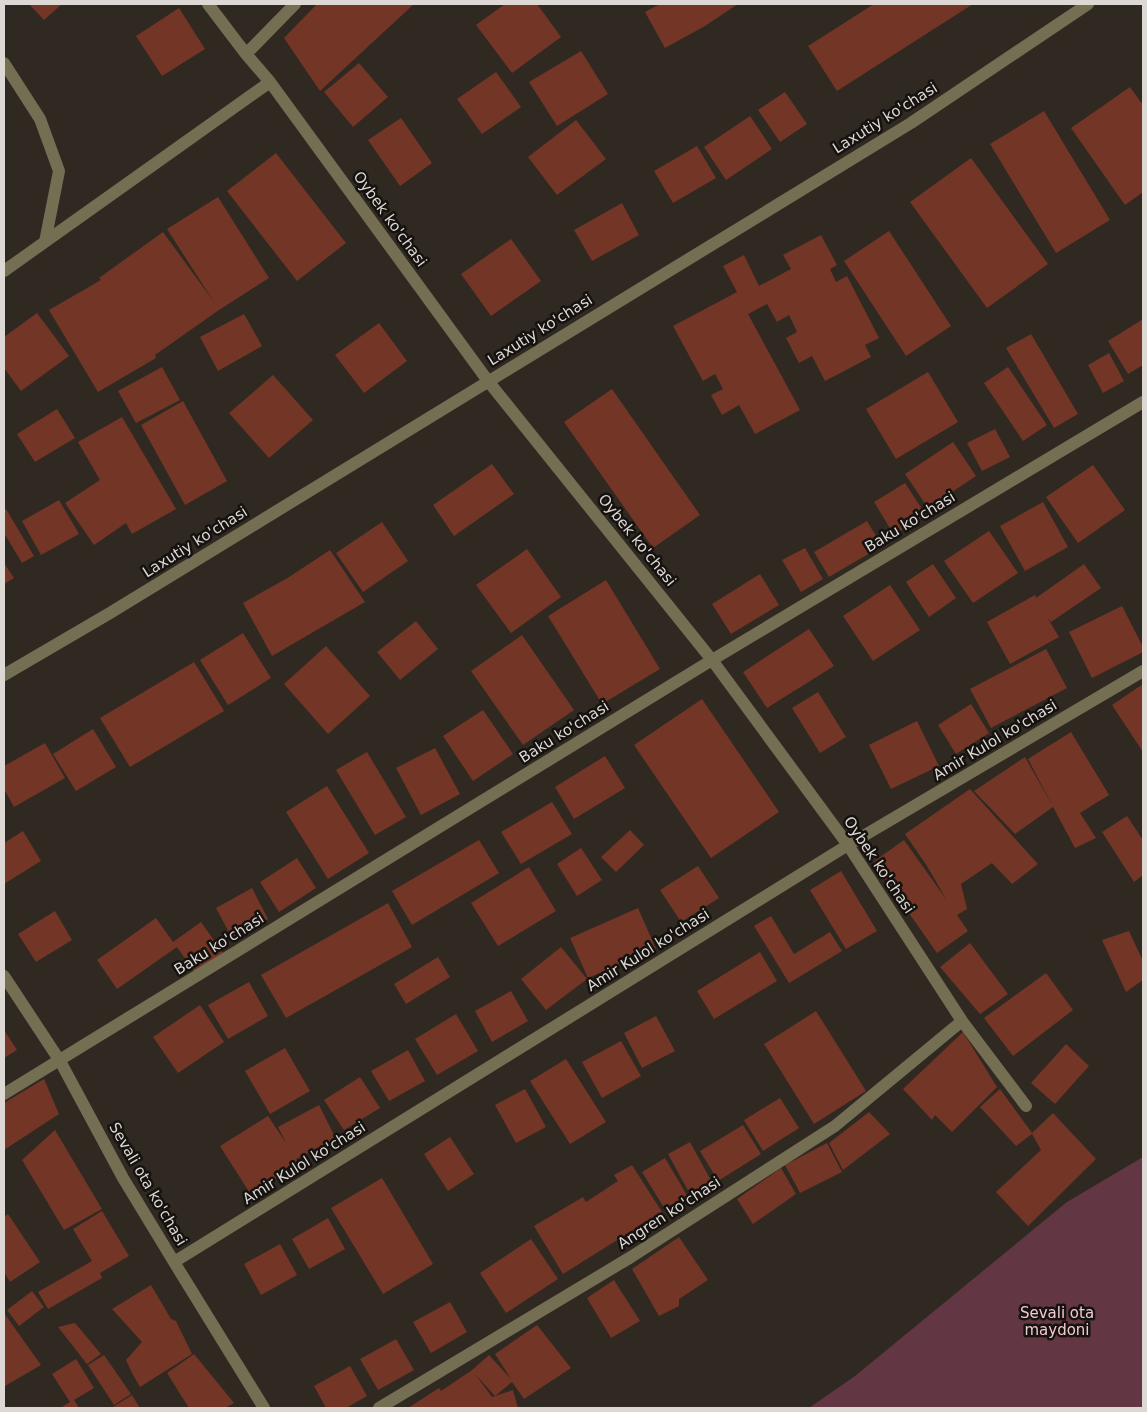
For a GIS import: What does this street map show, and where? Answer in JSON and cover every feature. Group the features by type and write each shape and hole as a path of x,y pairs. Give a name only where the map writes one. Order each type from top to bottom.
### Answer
{"street":[{"name":"Oybek ko'chasi","path":"208,4 270,82 488,381 712,660 848,845 962,1021 1026,1106"},
{"path":"246,54 295,4"},
{"name":"Laxutiy ko'chasi","path":"4,675 110,613 911,123 1088,4"},
{"path":"4,62 40,119 59,171 45,242"},
{"path":"4,271 270,82"},
{"name":"Baku ko'chasi","path":"4,1094 712,660 1143,402"},
{"name":"Amir Kulol ko'chasi","path":"174,1262 848,845 1143,671"},
{"name":"Sevali ota ko'chasi","path":"4,976 60,1061 123,1178 264,1408"},
{"name":"Angren ko'chasi","path":"379,1408 631,1257 835,1126 962,1021"}],"green space":[{"name":"Sevali ota maydoni","path":"1143,1157 1143,1408 809,1408 855,1376 1067,1202"}],"building":[{"path":"29,4 62,4 44,20"},
{"path":"317,4 414,4 320,91 284,38"},
{"path":"505,4 537,4 561,37 512,73 476,25"},
{"path":"660,4 738,4 705,26 665,48 645,12"},
{"path":"874,4 973,4 837,91 808,46"},
{"path":"179,8 205,49 162,76 136,36"},
{"path":"581,51 608,94 557,126 529,82"},
{"path":"359,63 388,97 353,127 324,92"},
{"path":"496,72 521,107 482,134 457,99"},
{"path":"1130,87 1143,105 1143,192 1125,205 1071,128"},
{"path":"785,92 807,124 780,142 758,110"},
{"path":"1044,111 1110,220 1056,253 990,144"},
{"path":"750,116 772,149 726,180 704,147"},
{"path":"401,118 432,163 400,186 368,140"},
{"path":"576,120 606,159 557,195 528,157"},
{"path":"697,146 716,178 673,203 654,171"},
{"path":"276,153 346,243 297,281 227,191"},
{"path":"971,158 1048,264 987,308 910,202"},
{"path":"218,197 269,278 155,355 156,358 98,392 49,310 101,280 99,278 163,232 214,302 167,229"},
{"path":"622,203 639,235 592,261 574,230"},
{"path":"889,231 951,326 906,356 844,261"},
{"path":"821,235 837,265 830,269 836,282 847,276 879,338 865,345 871,357 825,381 812,356 799,363 786,338 797,332 789,315 777,322 767,304 748,314 800,410 755,434 739,405 722,415 711,395 723,389 715,374 703,381 673,326 737,292 723,266 744,255 759,286 791,269 783,255"},
{"path":"511,239 541,281 491,316 461,274"},
{"path":"37,313 69,356 21,391 4,368 4,337"},
{"path":"244,314 262,346 218,371 200,337"},
{"path":"1143,319 1143,365 1128,374 1108,341"},
{"path":"379,323 407,361 364,393 335,355"},
{"path":"1031,334 1078,414 1054,428 1006,348"},
{"path":"1109,353 1124,381 1103,393 1088,365"},
{"path":"162,367 180,400 136,423 118,391"},
{"path":"1008,367 1047,425 1023,441 984,383"},
{"path":"928,372 958,422 896,459 866,409"},
{"path":"273,375 313,420 269,458 229,413"},
{"path":"612,389 700,515 653,548 564,422"},
{"path":"183,401 227,481 185,505 141,425"},
{"path":"57,409 75,438 35,462 17,434"},
{"path":"122,417 176,509 132,534 126,523 94,545 65,503 100,480 78,442"},
{"path":"995,429 1010,457 982,471 967,443"},
{"path":"953,442 976,476 928,508 905,474"},
{"path":"492,464 514,494 454,536 433,505"},
{"path":"1093,465 1125,510 1078,543 1046,497"},
{"path":"905,483 926,515 894,535 874,502"},
{"path":"59,500 79,534 41,555 22,521"},
{"path":"1043,502 1068,547 1025,571 1000,526"},
{"path":"6,509 34,556 22,563 4,533 4,510"},
{"path":"867,521 882,546 829,577 814,552"},
{"path":"382,522 408,561 363,592 336,553"},
{"path":"989,531 1018,573 973,603 944,561"},
{"path":"805,548 823,579 801,592 782,560"},
{"path":"527,549 561,597 511,633 476,585"},
{"path":"330,550 365,602 272,656 243,603 289,577"},
{"path":"4,563 14,578 4,584"},
{"path":"933,564 956,598 929,617 906,582"},
{"path":"1084,564 1101,588 1051,622 1047,617 1059,637 1010,664 987,622 1035,595 1036,598"},
{"path":"760,574 779,605 731,634 712,604"},
{"path":"606,580 660,669 602,704 548,616"},
{"path":"890,585 920,630 873,661 843,616"},
{"path":"1122,606 1143,647 1143,652 1092,678 1069,632"},
{"path":"416,621 438,649 400,680 377,652"},
{"path":"809,629 834,666 767,708 743,672"},
{"path":"243,633 271,678 228,705 200,660"},
{"path":"522,635 574,710 523,745 471,671"},
{"path":"326,646 370,696 328,734 284,684"},
{"path":"1046,649 1067,688 991,728 970,689"},
{"path":"194,662 224,711 130,767 100,718"},
{"path":"1143,684 1143,752 1112,705"},
{"path":"818,692 846,737 820,753 792,708"},
{"path":"702,699 779,812 711,858 634,745"},
{"path":"971,704 989,733 956,754 938,725"},
{"path":"483,710 513,754 473,781 443,736"},
{"path":"917,721 939,766 891,789 869,745"},
{"path":"93,729 116,767 76,791 53,754"},
{"path":"1071,732 1109,795 1080,813 1096,838 1075,848 1053,807 1015,834 974,791 1025,757 1052,805 1028,759"},
{"path":"45,743 65,778 14,807 4,789 4,766"},
{"path":"435,748 460,794 421,815 396,768"},
{"path":"367,752 406,817 375,835 336,770"},
{"path":"605,756 625,788 574,819 555,787"},
{"path":"327,786 369,853 328,879 286,812"},
{"path":"970,789 1038,864 1012,884 992,863 961,884 967,909 957,915 968,931 937,953 873,862 904,840 946,899 927,866 905,834"},
{"path":"552,802 572,834 521,864 501,832"},
{"path":"1127,816 1143,840 1143,875 1134,882 1102,832"},
{"path":"630,830 644,845 616,872 601,857"},
{"path":"23,831 41,861 4,884 4,843"},
{"path":"479,840 499,873 412,925 392,891"},
{"path":"581,848 602,880 577,896 557,864"},
{"path":"297,858 316,888 279,912 260,882"},
{"path":"698,866 719,898 681,922 660,890"},
{"path":"529,867 556,911 498,946 471,903"},
{"path":"841,871 877,931 846,949 810,890"},
{"path":"252,888 268,919 232,938 216,908"},
{"path":"388,903 412,947 286,1018 261,975"},
{"path":"638,908 656,949 588,978 570,938"},
{"path":"55,911 72,940 36,962 18,934"},
{"path":"771,916 794,954 830,932 842,951 789,983 754,926"},
{"path":"156,918 173,942 201,922 223,953 195,973 177,947 117,989 97,960"},
{"path":"1129,931 1143,961 1143,980 1126,992 1102,940"},
{"path":"970,943 1008,994 980,1014 940,967"},
{"path":"561,947 587,979 546,1010 521,979"},
{"path":"760,952 777,981 714,1019 697,991"},
{"path":"438,957 450,977 406,1004 394,984"},
{"path":"1046,973 1073,1010 1013,1056 984,1018"},
{"path":"249,982 268,1016 228,1039 208,1005"},
{"path":"511,991 528,1021 492,1042 475,1011"},
{"path":"200,1005 224,1042 178,1073 153,1037"},
{"path":"816,1011 866,1091 814,1124 764,1044"},
{"path":"456,1014 478,1051 437,1075 415,1039"},
{"path":"656,1016 675,1051 642,1068 624,1033"},
{"path":"4,1030 17,1050 4,1058"},
{"path":"963,1032 997,1087 952,1132 935,1115 932,1120 903,1089"},
{"path":"621,1041 641,1076 602,1098 582,1062"},
{"path":"1066,1044 1089,1066 1055,1104 1031,1083"},
{"path":"285,1048 310,1091 270,1114 245,1071"},
{"path":"408,1050 425,1081 389,1101 371,1071"},
{"path":"566,1059 606,1122 570,1144 530,1081"},
{"path":"360,1077 380,1108 344,1130 324,1100"},
{"path":"44,1079 59,1114 4,1150 4,1103"},
{"path":"525,1089 546,1127 516,1143 495,1105"},
{"path":"1000,1089 1032,1133 1053,1113 1096,1159 1028,1226 996,1192 1041,1150 1032,1134 1016,1146 980,1107"},
{"path":"780,1098 799,1128 763,1151 744,1120"},
{"path":"319,1105 336,1139 296,1159 299,1164 251,1195 220,1146 268,1116 286,1143 278,1127"},
{"path":"869,1112 890,1134 843,1170 829,1143"},
{"path":"743,1125 761,1154 718,1181 700,1151"},
{"path":"55,1130 102,1209 64,1230 22,1160"},
{"path":"450,1137 474,1174 448,1191 424,1154"},
{"path":"690,1142 713,1184 691,1196 668,1154"},
{"path":"827,1143 842,1172 800,1193 785,1165"},
{"path":"665,1158 688,1197 666,1211 642,1172"},
{"path":"632,1165 662,1212 563,1274 534,1226 583,1197 586,1202 618,1181 614,1175"},
{"path":"781,1168 796,1194 753,1224 737,1199"},
{"path":"382,1178 433,1264 383,1294 331,1208"},
{"path":"102,1211 129,1256 100,1273 102,1278 48,1309 38,1292 92,1261 73,1229"},
{"path":"8,1214 40,1262 10,1282 4,1272 4,1217"},
{"path":"328,1218 345,1249 309,1269 292,1239"},
{"path":"679,1237 708,1280 679,1299 679,1306 659,1316 632,1269"},
{"path":"531,1239 558,1279 506,1313 480,1273"},
{"path":"280,1244 297,1275 261,1295 244,1264"},
{"path":"614,1280 640,1321 611,1338 587,1298"},
{"path":"151,1285 171,1319 176,1321 192,1354 140,1387 126,1360 142,1342 112,1309"},
{"path":"32,1291 44,1307 19,1326 7,1310"},
{"path":"450,1302 467,1332 431,1353 413,1322"},
{"path":"4,1313 41,1365 5,1386 4,1384"},
{"path":"75,1323 101,1354 87,1364 58,1327"},
{"path":"537,1325 571,1368 524,1399 512,1382 495,1396 513,1390 518,1408 408,1408 439,1388 441,1391 472,1370 489,1355 511,1379 495,1354","holes":["475,1374 495,1396 492,1397"]},
{"path":"396,1339 414,1370 378,1390 360,1359"},
{"path":"194,1354 234,1403 225,1408 189,1408 167,1373"},
{"path":"104,1355 131,1394 114,1405 88,1365"},
{"path":"76,1359 94,1388 74,1400 79,1408 60,1408 70,1402 52,1374"},
{"path":"350,1366 367,1396 346,1408 326,1408 314,1386"},
{"path":"132,1395 140,1408 113,1408 113,1407"}]}
